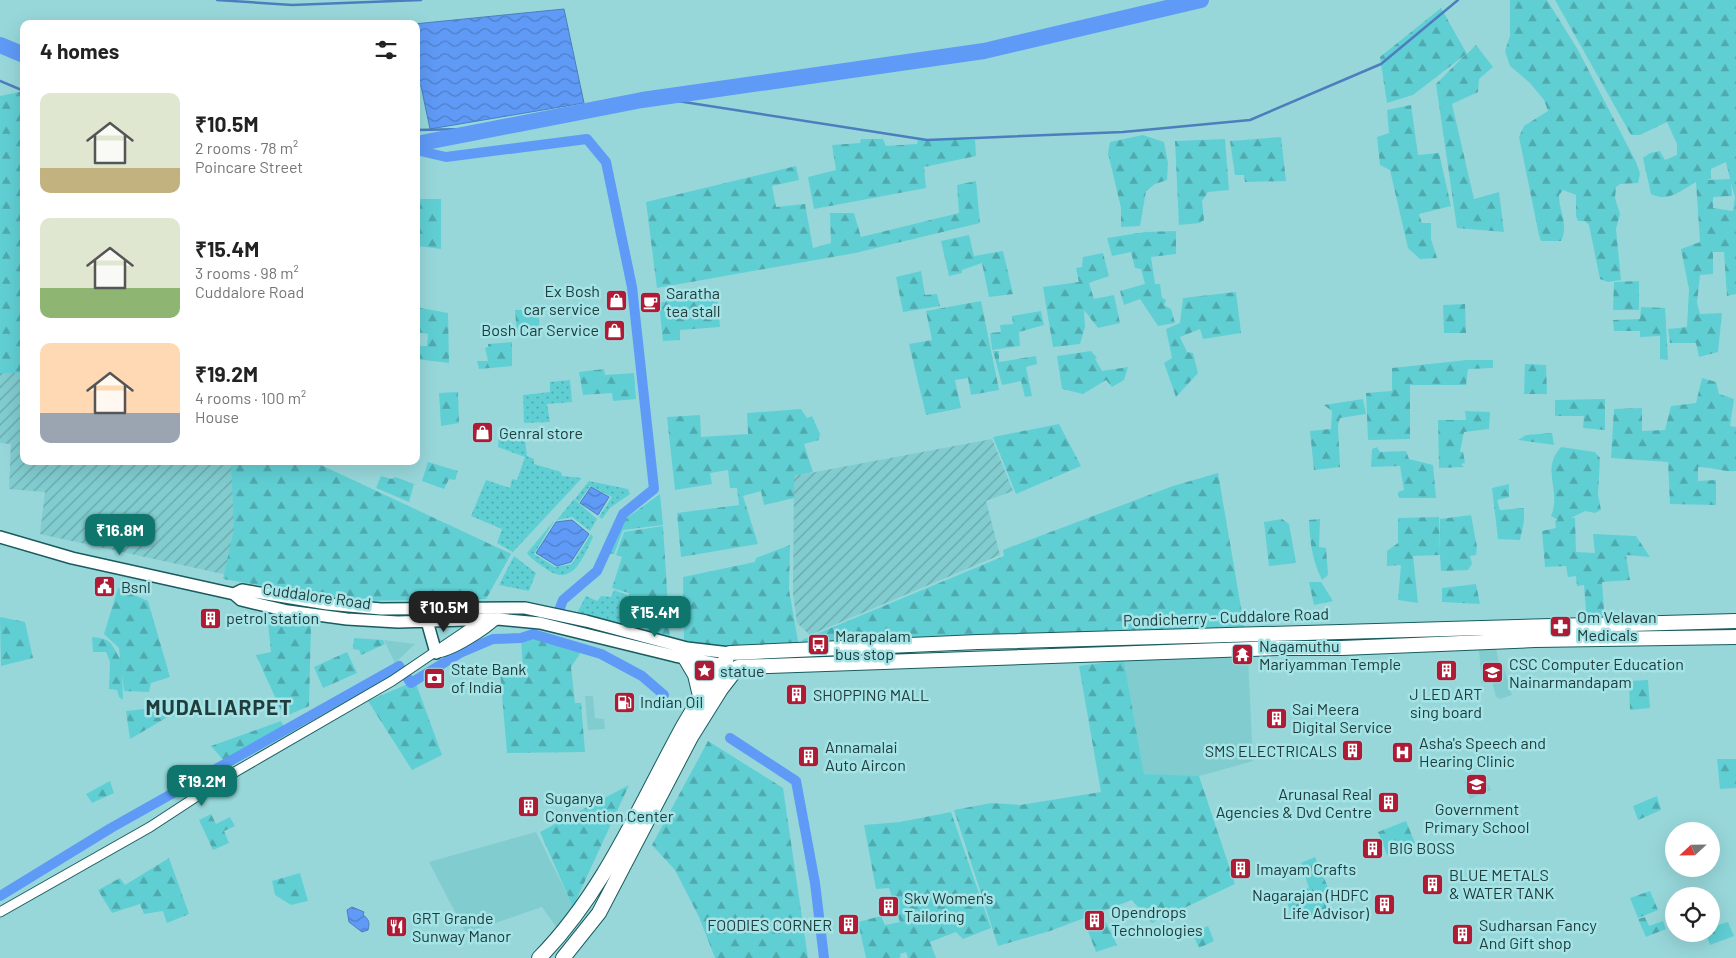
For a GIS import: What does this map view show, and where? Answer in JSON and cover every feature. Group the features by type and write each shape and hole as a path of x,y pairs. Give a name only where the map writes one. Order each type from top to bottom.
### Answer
{"highway":[{"name":"Pondicherry - Cuddalore Road","path":"732,659 1115,638 1736,621"},
{"path":"1719,622 1720,637"},
{"name":"Pondicherry - Cuddalore Road","path":"732,659 1117,654 1342,648 1455,642 1736,637"},
{"path":"1115,638 1117,654"},
{"path":"684,658 695,675 700,696"},
{"path":"563,958 599,913 612,892 700,696 732,659"},
{"path":"539,958 564,932 599,885 676,752 721,689 732,659"}],"main road":[{"name":"Cuddalore Road","path":"0,537 72,558 234,594 242,600 288,611 347,619 398,622 484,619 523,621 583,633 684,658 732,659"},
{"name":"Cuddalore Road","path":"234,594 242,590 327,604 397,610 524,608 586,621 732,659"},
{"path":"427,621 436,653"}],"street":[{"path":"0,912 150,827 228,776 392,682 498,608"},
{"path":"436,653 443,652 472,637 498,619 498,608"}],"shaded area":[{"path":"0,110 20,114 20,465 321,465 511,554 486,599 269,584 40,534 45,492 9,489 11,444 0,443"},
{"path":"992,439 1013,491 986,501 1000,555 810,635 797,623 793,594 794,476"},
{"path":"384,640 415,644 395,663"},
{"name":"CSC Computer Education Nainarmandapam","path":"1496,647 1499,664 1503,665 1512,695 1500,699 1496,697 1492,681 1482,683 1479,650"},
{"path":"1228,653 1229,658 1248,657 1253,761 1196,777 1144,774 1124,660"},
{"path":"585,696 593,696 595,718 604,719 605,729 588,730"},
{"name":"Government Primary School","path":"1484,776 1491,790 1470,799 1464,781"},
{"path":"536,832 576,912 559,931 542,907 466,933 429,862"}],"green space":[{"path":"1510,0 1547,0 1578,50 1636,162 1640,174 1638,183 1620,184 1616,187 1615,198 1620,214 1616,229 1621,280 1608,282 1600,279 1589,225 1585,221 1578,221 1576,216 1576,195 1563,190 1559,195 1564,224 1561,241 1541,241 1519,137 1524,126 1548,111 1544,100 1530,83 1510,66 1505,51 1510,36"},
{"path":"1555,0 1736,0 1736,294 1727,296 1724,252 1713,252 1713,274 1700,275 1697,303 1700,314 1722,313 1718,352 1699,357 1696,343 1670,343 1668,329 1687,327 1689,289 1681,249 1700,242 1696,182 1680,192 1669,196 1664,197 1651,194 1643,158 1650,153 1660,151 1665,160 1677,155 1677,144 1667,122 1640,135 1631,135","holes":["1726,162 1730,179 1708,180 1711,178 1711,169","1731,183 1735,197 1733,211 1713,208 1713,197 1732,196"]},
{"path":"1441,8 1467,54 1476,45 1493,67 1479,79 1478,92 1452,104 1474,199 1499,192 1504,232 1457,228 1436,84 1466,54 1413,95 1387,103 1380,57"},
{"path":"20,92 20,373 0,373 0,96"},
{"path":"1411,105 1418,155 1439,153 1451,206 1419,214 1422,223 1431,223 1431,239 1437,258 1420,259 1408,248 1390,170 1380,165 1377,137 1389,133 1387,110"},
{"path":"1143,135 1164,142 1168,163 1167,180 1155,184 1146,191 1140,226 1121,227 1121,208 1108,153 1110,142"},
{"path":"1281,137 1286,181 1245,182 1244,175 1235,175 1230,141"},
{"path":"861,139 883,139 886,146 917,144 918,140 975,140 976,156 924,167 926,188 814,209 808,177 836,170 832,145 860,143"},
{"path":"1225,139 1229,190 1208,192 1202,201 1204,220 1200,223 1179,225 1175,141"},
{"path":"796,166 799,180 772,186 776,207 805,204 813,248 831,243 830,213 854,213 861,237 959,213 957,185 976,181 980,223 855,253 657,288 646,202"},
{"path":"420,199 441,199 441,249 420,246"},
{"path":"1176,231 1176,254 1151,257 1155,284 1160,284 1162,298 1166,300 1164,305 1171,309 1175,323 1158,326 1140,299 1124,305 1120,291 1145,284 1141,269 1135,268 1131,252 1112,256 1107,238 1145,232"},
{"path":"969,235 974,256 1003,251 1013,294 989,297 982,263 962,270 962,273 949,276 941,241"},
{"path":"1103,253 1109,276 1089,283 1094,299 1114,295 1120,323 1098,328 1084,310 1085,327 1080,344 1053,347 1043,287 1079,282 1076,268 1082,267 1083,257"},
{"path":"921,271 925,295 937,294 940,306 903,312 896,277"},
{"path":"1639,281 1639,310 1613,310 1614,282"},
{"path":"717,291 720,327 680,330 680,340 663,341 659,303"},
{"path":"1236,292 1241,333 1203,339 1200,329 1180,337 1187,352 1193,353 1198,373 1176,397 1164,363 1172,358 1166,329 1180,323 1183,298"},
{"path":"981,301 999,390 971,395 968,378 955,380 961,408 926,415 909,344 932,340 926,311"},
{"path":"1465,304 1466,333 1444,333 1443,305"},
{"path":"1641,307 1665,308 1668,360 1660,359 1660,336 1640,337 1640,331 1614,331 1613,320 1640,319"},
{"path":"420,308 448,313 449,363 420,359 420,346 427,346 428,334 420,333"},
{"path":"515,310 538,310 540,333 517,335"},
{"path":"1041,311 1044,325 1019,332 1020,346 992,350 990,333 1001,332 1000,325 1013,324 1012,316"},
{"path":"512,342 512,366 479,369 477,361 488,361 485,348 488,347 488,344"},
{"path":"993,351 999,351 999,362 1036,356 1037,364 1026,367 1032,396 1025,397 1021,381 1002,385"},
{"path":"1091,351 1097,358 1095,359 1102,371 1128,367 1124,380 1112,387 1106,380 1083,394 1062,389 1057,356"},
{"path":"1467,360 1493,360 1493,368 1468,369 1466,385 1410,385 1410,439 1368,440 1366,393 1392,391 1392,368"},
{"path":"1525,364 1546,365 1547,394 1524,394"},
{"path":"604,369 605,375 634,373 636,399 613,401 612,393 583,395 579,372"},
{"path":"1702,378 1716,382 1719,394 1734,399 1730,426 1736,427 1736,471 1698,467 1698,481 1716,480 1716,505 1670,504 1668,462 1611,458 1614,409 1642,408 1642,431 1665,430 1671,406 1696,403"},
{"path":"570,380 572,402 547,404 550,422 524,423 523,395 550,392 550,382"},
{"path":"458,392 459,423 441,426 439,393"},
{"path":"1363,399 1366,414 1340,418 1338,425 1340,467 1314,470 1310,431 1331,429 1332,411 1324,405"},
{"path":"1605,399 1605,430 1583,428 1584,416 1555,416 1555,400"},
{"path":"801,409 807,418 812,416 820,434 819,440 804,444 813,472 794,476 794,498 764,505 761,491 743,496 758,544 681,557 677,513 739,505 737,488 730,488 728,470 710,473 712,484 675,490 667,417 700,415 701,437 748,434 747,413"},
{"path":"1465,411 1490,412 1489,429 1464,432 1460,452 1463,452 1465,463 1461,464 1464,467 1439,468 1438,420 1466,420"},
{"path":"1059,424 1081,466 1016,494 993,437"},
{"path":"524,432 527,456 534,459 534,464 561,472 562,476 582,478 513,552 497,543 502,529 471,516 486,480 510,488 512,479 517,480 525,457 498,447 499,434"},
{"path":"1552,433 1554,445 1518,440 1526,435"},
{"path":"1377,447 1380,452 1406,451 1409,459 1433,465 1436,498 1399,498 1398,492 1404,490 1400,466 1371,467 1372,449"},
{"path":"1561,447 1595,452 1600,458 1598,495 1601,510 1595,513 1585,511 1571,518 1575,518 1576,552 1595,553 1593,534 1636,536 1650,557 1626,555 1630,580 1602,582 1605,623 1587,624 1584,585 1577,586 1576,576 1568,577 1566,566 1545,567 1542,531 1556,528 1555,521 1558,520 1551,516 1554,507 1552,464 1555,455"},
{"path":"428,462 458,471 455,480 449,479 444,489 422,481"},
{"path":"231,465 321,465 511,554 486,599 354,601 223,579 234,529"},
{"path":"1218,473 1245,631 1207,628 804,647 802,640 1004,556 1003,550 1173,486"},
{"path":"381,476 392,479 395,477 414,484 409,502 376,488"},
{"path":"589,481 628,489 630,494 610,508 602,519 599,517 612,497 590,486 579,502 575,499"},
{"path":"1509,484 1509,497 1497,500 1500,510 1524,508 1524,521 1520,540 1498,539 1492,488"},
{"path":"660,494 663,525 623,530 614,554 607,553 620,523"},
{"path":"574,499 597,519 590,531 572,517 557,520"},
{"path":"1471,515 1477,547 1476,555 1470,556 1472,564 1468,570 1441,571 1440,555 1413,556 1418,603 1398,600 1401,565 1387,566 1387,551 1398,543 1398,518 1439,517 1440,551 1440,519"},
{"path":"1282,519 1289,524 1296,563 1269,566 1264,522"},
{"path":"1320,519 1319,547 1326,548 1328,575 1322,580 1312,551 1309,520"},
{"path":"554,521 534,554 555,567 572,564 591,534 593,537 581,562 569,573 562,575 554,574 527,553"},
{"path":"663,526 670,639 646,632 647,597 628,599 629,593 612,588 622,557 616,555 624,532"},
{"path":"790,545 789,590 799,647 741,650 684,641 683,577 755,562 756,558"},
{"path":"514,556 536,573 529,591 499,585"},
{"path":"1309,582 1321,582 1333,601 1314,605"},
{"path":"1476,584 1480,604 1442,602 1442,588"},
{"path":"118,588 148,601 170,677 151,683 149,692 124,691 122,674 123,700 119,697 117,690 109,689 110,662 106,652 93,652 92,637 104,639 110,643 120,659 119,648 104,634"},
{"path":"614,590 627,595 621,627 576,615 586,596 597,601 601,596 611,597"},
{"path":"0,617 25,622 33,658 1,666"},
{"path":"268,622 311,623 309,706 284,717 256,655 271,652"},
{"path":"533,634 583,649 571,667 575,703 581,703 585,752 507,753 500,672 523,671 521,638"},
{"path":"354,638 383,640 385,644 361,655 359,650 353,649"},
{"path":"347,652 357,673 323,688 314,667"},
{"path":"1124,660 1144,774 1199,776 1235,884 1152,923 1132,900 1050,931 998,946 954,810 991,803 1020,805 1101,792 1079,666"},
{"path":"1648,680 1650,708 1630,710 1629,681"},
{"path":"415,681 442,755 412,770 368,701"},
{"path":"180,705 182,715 166,718 130,739 126,711"},
{"path":"281,721 285,728 225,762 211,746"},
{"path":"708,741 783,788 808,958 715,958 699,917 675,870 652,845"},
{"path":"1717,759 1736,759 1736,788 1720,789"},
{"path":"110,781 114,793 92,803 86,794"},
{"path":"629,785 573,907 540,832"},
{"path":"1657,796 1661,810 1638,820 1633,806"},
{"path":"951,812 991,928 963,939 956,932 930,942 936,958 908,958 906,952 900,954 901,957 898,958 866,958 858,922 881,916 885,925 900,922 889,888 876,889 864,825 900,822"},
{"path":"211,814 216,824 230,817 235,826 224,831 229,843 213,850 199,820"},
{"path":"1406,821 1415,843 1387,855 1378,832"},
{"path":"1315,857 1329,890 1321,893 1327,909 1295,921 1284,896 1309,888 1301,863"},
{"path":"169,858 189,914 167,923 163,911 144,914 140,904 112,913 98,890 120,878 125,885"},
{"path":"300,873 308,901 291,905 275,895 272,881"},
{"path":"1650,891 1658,910 1638,918 1630,898"},
{"path":"1645,917 1649,926 1663,921 1665,929 1646,937 1638,919"},
{"path":"1106,922 1117,945 1096,952 1088,931"},
{"path":"1728,922 1734,936 1720,941 1720,924"},
{"path":"1208,926 1214,941 1199,948 1192,932"}],"water":[{"path":"564,9 584,103 430,129 420,86 420,23"},
{"path":"591,487 609,497 598,515 580,503"},
{"path":"572,520 589,534 571,562 557,566 536,553 556,522"},
{"path":"352,907 364,912 363,915 367,918 369,925 368,930 362,932 349,922 347,910"}],"waterway":[{"path":"217,0 292,5 421,0"},
{"path":"420,143 642,100 984,51 1201,0"},
{"path":"420,130 466,129 639,95 927,140 1123,132 1250,120 1381,64 1458,0"},
{"path":"0,45 20,53"},
{"path":"0,81 20,89"},
{"path":"420,151 446,157 587,139 606,162 632,287 654,489 623,514 597,571 563,600 555,621"},
{"path":"0,896 111,828 399,666 411,683 460,653 493,639 521,638 533,634 601,654 642,676 664,695"},
{"path":"730,738 796,781 815,883 824,958"}],"place":[{"name":"Ex Bosh car service","path":"616,300"},
{"name":"Saratha tea stall","path":"650,302"},
{"name":"Bosh Car Service","path":"615,330"},
{"name":"Genral store","path":"483,433"},
{"name":"Bsnl","path":"105,587"},
{"name":"petrol station","path":"210,618"},
{"name":"Om Velavan Medicals","path":"1561,626"},
{"name":"Marapalam bus stop","path":"819,645"},
{"name":"Nagamuthu Mariyamman Temple","path":"1243,655"},
{"name":"J LED ART sing board","path":"1446,670"},
{"name":"statue","path":"704,671"},
{"name":"CSC Computer Education Nainarmandapam","path":"1493,673"},
{"name":"State Bank of India","path":"435,678"},
{"name":"SHOPPING MALL","path":"797,695"},
{"name":"Indian Oil","path":"624,702"},
{"name":"Sai Meera Digital Service","path":"1276,718"},
{"name":"SMS ELECTRICALS","path":"1353,751"},
{"name":"Asha's Speech and Hearing Clinic","path":"1403,752"},
{"name":"Annamalai Auto Aircon","path":"809,756"},
{"name":"Government Primary School","path":"1477,785"},
{"name":"Arunasal Real Agencies & Dvd Centre","path":"1388,803"},
{"name":"Suganya Convention Center","path":"529,807"},
{"name":"BIG BOSS","path":"1373,848"},
{"name":"Imayam Crafts","path":"1240,869"},
{"name":"BLUE METALS & WATER TANK","path":"1433,884"},
{"name":"Nagarajan (HDFC Life Advisor)","path":"1385,904"},
{"name":"Skv Women's Tailoring","path":"888,907"},
{"name":"Opendrops Technologies","path":"1095,921"},
{"name":"FOODIES CORNER","path":"848,925"},
{"name":"GRT Grande Sunway Manor","path":"396,927"},
{"name":"Sudharsan Fancy And Gift shop","path":"1463,934"}],"district":[{"name":"MUDALIARPET","path":"219,708"}]}
